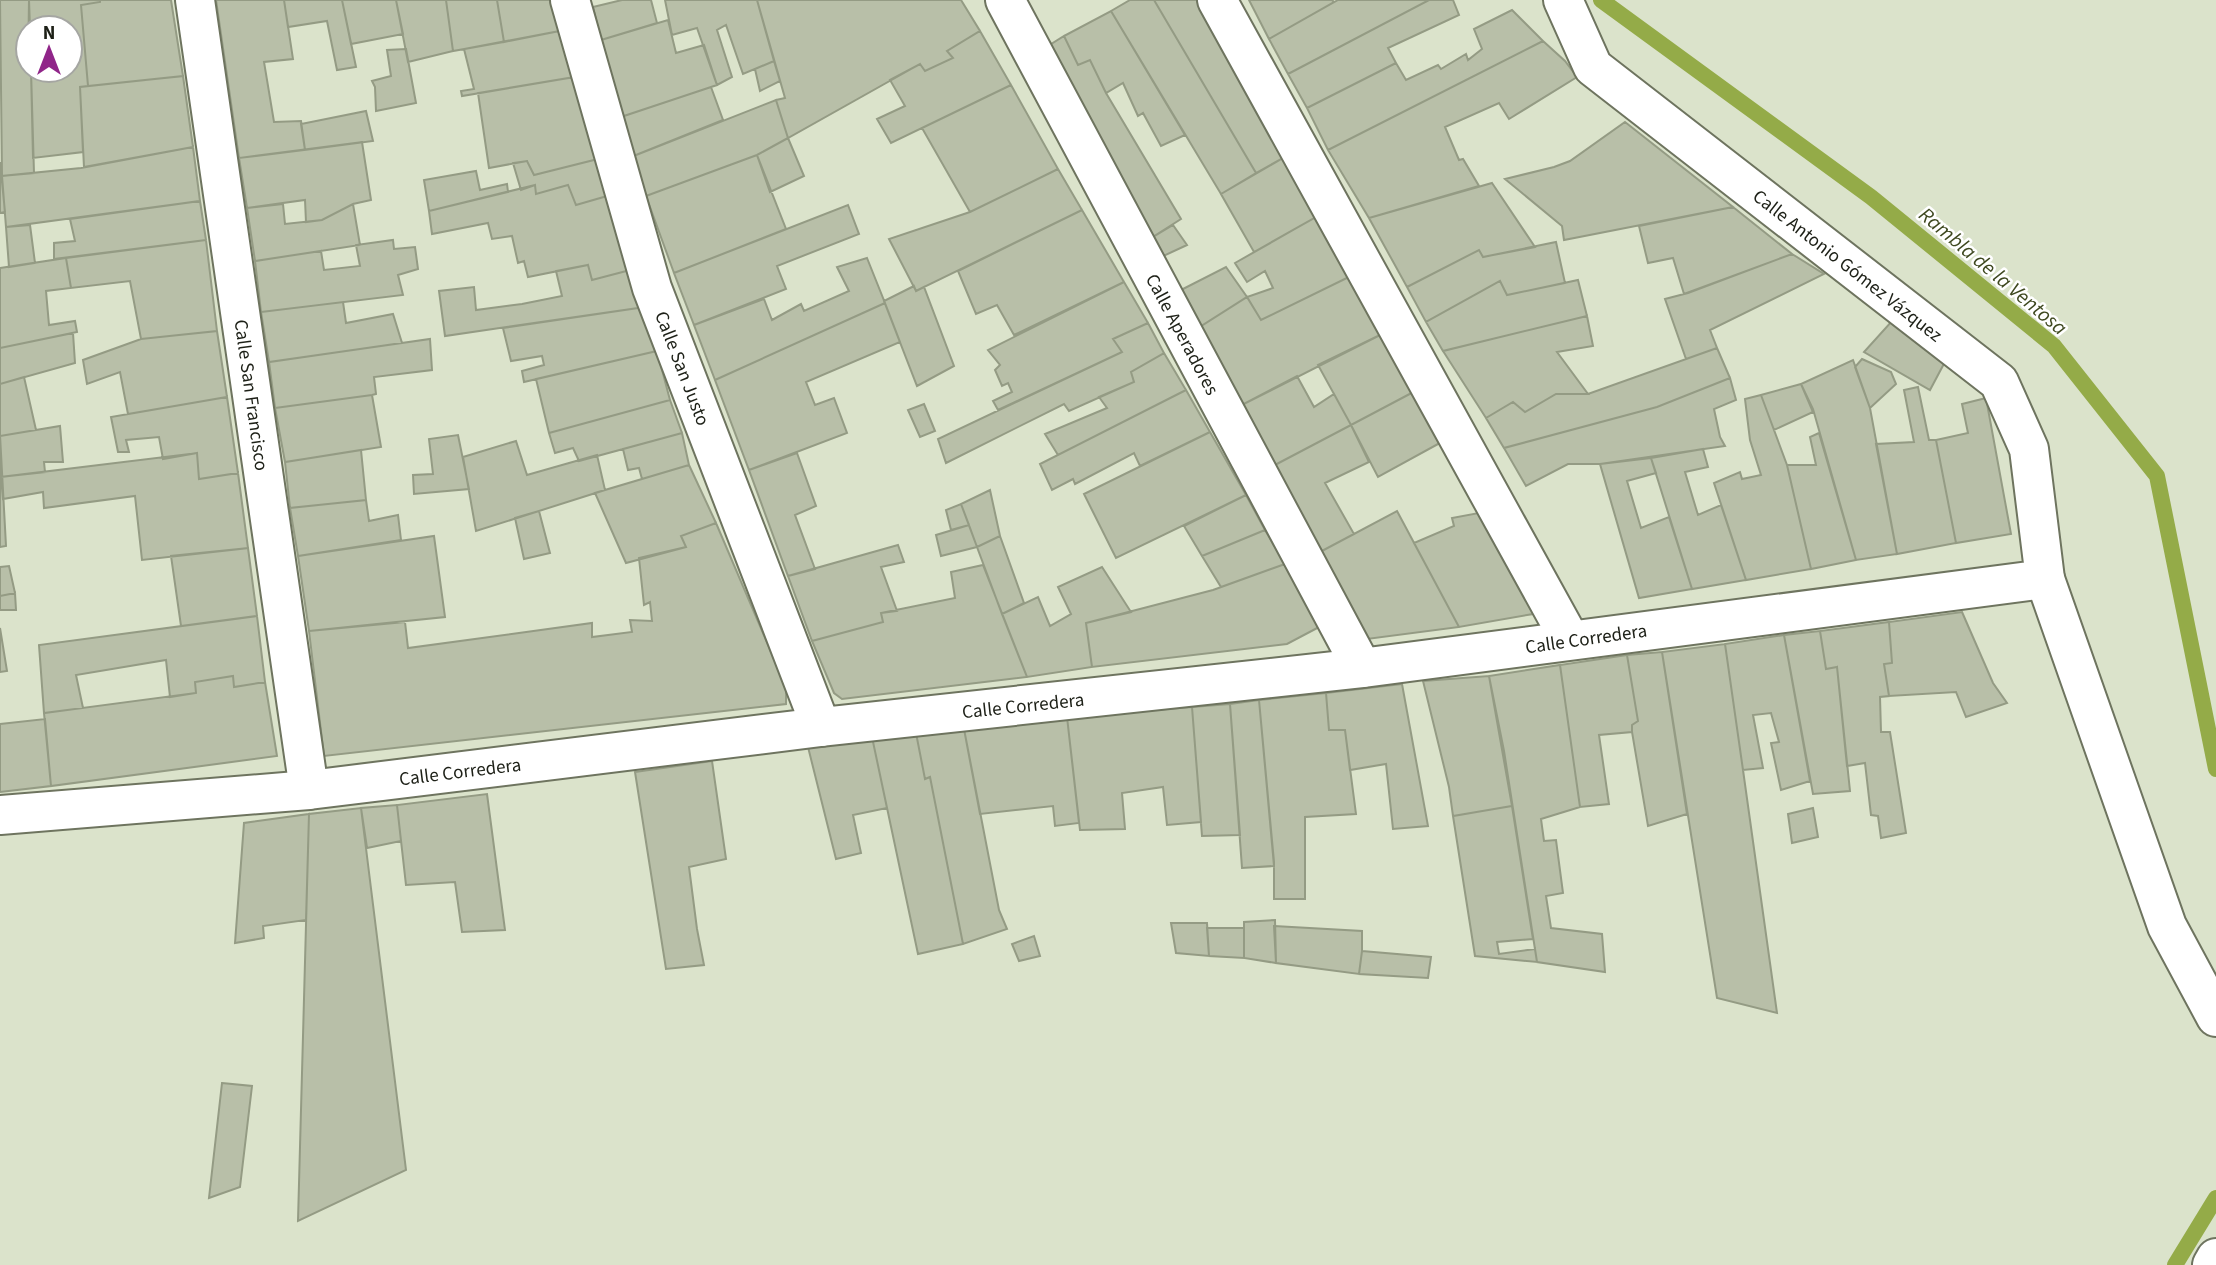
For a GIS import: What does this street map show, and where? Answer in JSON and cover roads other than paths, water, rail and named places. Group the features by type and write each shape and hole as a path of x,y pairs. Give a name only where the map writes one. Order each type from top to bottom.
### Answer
{"street":[{"name":"Calle San Francisco","path":"195,0 309,790"},
{"name":"Calle San Justo","path":"570,0 652,288 821,727"},
{"name":"Calle Aperadores","path":"1005,0 1362,668"},
{"path":"1217,0 1570,640"},
{"name":"Calle Antonio Gómez Vázquez","path":"1563,0 1593,67 1999,382 2029,449 2045,579 2167,926 2216,1017"},
{"name":"Calle Corredera","path":"0,816 309,790 821,727 1362,668 2045,579"},
{"path":"2212,1265 2216,1258"}],"waterway":[{"name":"Rambla de la Ventosa","path":"1601,0 1871,197 2054,346 2157,476 2216,769"},
{"name":"Rambla de la Ventosa","path":"2175,1265 2216,1198"}]}
